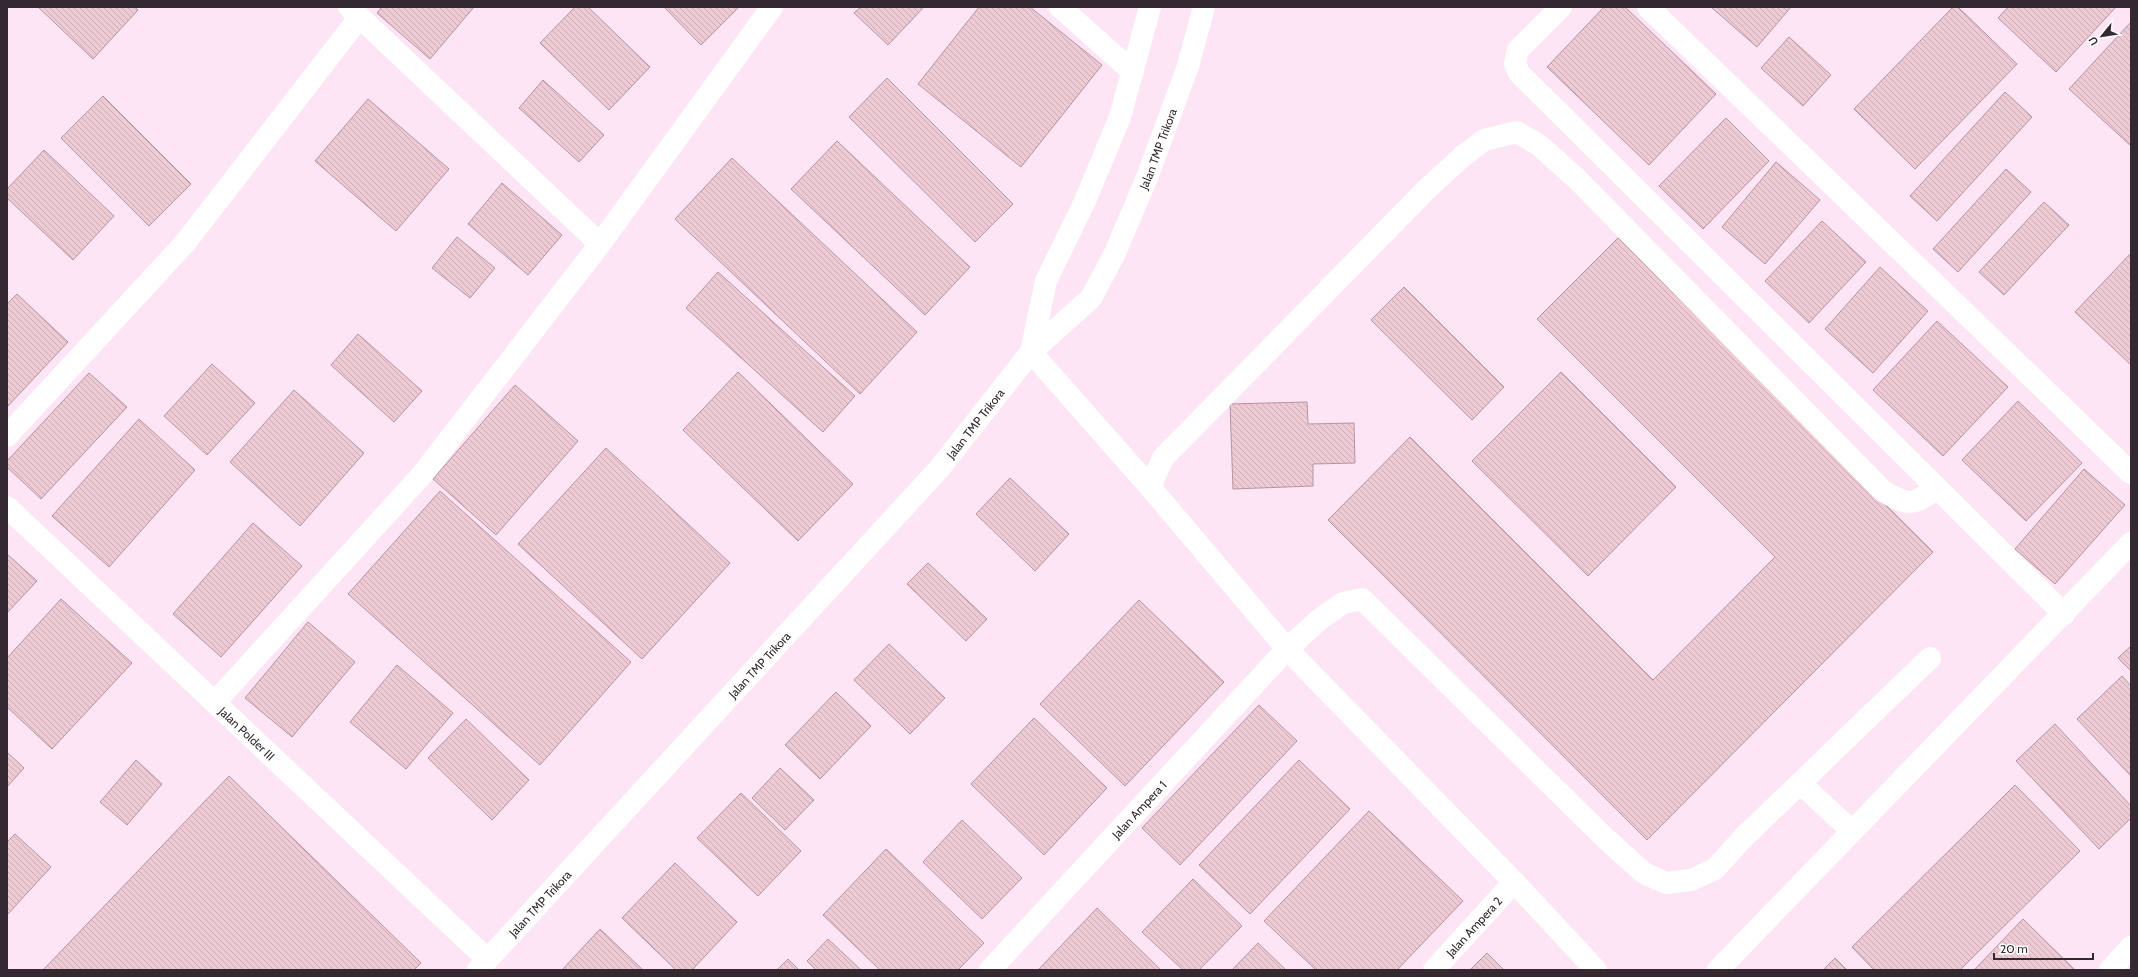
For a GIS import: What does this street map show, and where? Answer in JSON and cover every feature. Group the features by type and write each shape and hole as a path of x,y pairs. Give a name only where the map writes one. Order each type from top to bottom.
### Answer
{"main road":[{"path":"215,702 421,476 600,244 772,7"},
{"path":"1060,7 1133,72"},
{"name":"Jalan TMP Trikora","path":"1031,352 1046,281 1085,201 1120,117 1150,7"},
{"name":"Jalan TMP Trikora","path":"482,965 939,469 1031,352 1091,298 1115,253 1148,175 1188,66 1204,7"},
{"path":"1561,7 1518,50 1515,64 1519,73 2064,614"},
{"path":"1648,7 2131,473"},
{"path":"7,436 185,243 354,12 600,244"},
{"path":"1150,486 1163,458 1427,189 1463,156 1484,140 1517,132 1539,145 1577,179 1883,491 1902,502 1920,500 1937,488"},
{"path":"1031,352 1150,486 1287,649 1514,882 1596,970"},
{"name":"Jalan Polder III","path":"7,507 215,702 482,965"},
{"path":"1718,970 2064,614 2131,543"},
{"name":"Jalan Ampera 1","path":"990,970 1287,649 1320,619 1343,603 1362,599 1605,838 1644,873 1666,883 1691,880 1715,869 1743,838 1800,783"},
{"path":"1852,831 1800,783 1930,658"},
{"name":"Jalan Ampera 2","path":"1434,970 1514,882"},
{"path":"2110,970 2131,947"}],"building":[{"path":"38,7 135,7 138,10 93,59"},
{"path":"382,7 474,7 430,59 377,13"},
{"path":"575,7 588,7 650,67 609,110 540,43"},
{"path":"664,7 739,7 701,45"},
{"path":"861,7 924,7 888,45 854,13"},
{"path":"979,7 1030,7 1102,65 1021,167 918,84"},
{"path":"1604,7 1625,7 1716,94 1649,165 1547,67"},
{"path":"1711,7 1791,7 1757,47"},
{"path":"1953,7 1958,7 2017,64 1915,169 1854,109"},
{"path":"2008,7 2116,7 2056,72 1998,18"},
{"path":"2131,22 2131,146 2069,89"},
{"path":"1789,37 1831,75 1803,106 1761,68"},
{"path":"887,78 1013,204 975,242 849,117"},
{"path":"543,80 604,135 579,162 519,108"},
{"path":"2005,92 2032,117 1937,221 1910,196"},
{"path":"103,96 191,184 149,226 61,138"},
{"path":"368,99 449,169 396,231 315,161"},
{"path":"1726,118 1769,161 1703,229 1659,186"},
{"path":"837,141 970,267 925,315 791,189"},
{"path":"44,150 114,216 73,260 7,198 7,189"},
{"path":"732,158 917,332 860,394 675,219"},
{"path":"1776,162 1820,200 1765,264 1722,227"},
{"path":"2006,169 2031,192 1958,272 1933,249"},
{"path":"502,183 562,235 528,275 468,224"},
{"path":"2044,202 2069,225 2004,295 1979,272"},
{"path":"1822,221 1866,262 1809,323 1765,281"},
{"path":"457,237 495,268 470,298 432,268"},
{"path":"1618,238 1933,552 1647,840 1328,520 1410,437 1653,680 1775,557 1537,319"},
{"path":"2131,253 2131,365 2075,312"},
{"path":"1880,267 1928,311 1873,373 1825,329"},
{"path":"718,272 855,396 823,432 686,308"},
{"path":"1404,287 1504,387 1472,420 1371,320"},
{"path":"17,294 68,342 7,407 7,304"},
{"path":"1937,321 2008,387 1943,456 1873,390"},
{"path":"358,334 422,391 394,422 331,365"},
{"path":"212,364 255,403 207,455 164,416"},
{"path":"738,372 853,484 798,541 683,430"},
{"path":"1561,372 1676,487 1588,576 1472,461"},
{"path":"89,373 127,407 41,499 7,467 7,461"},
{"path":"515,385 578,441 496,535 433,479"},
{"path":"294,390 364,453 300,526 230,462"},
{"path":"2018,401 2082,463 2026,521 1962,460"},
{"path":"1307,402 1308,424 1354,423 1355,463 1313,464 1313,486 1233,489 1230,404"},
{"path":"139,419 195,470 109,567 52,516"},
{"path":"606,448 730,563 642,659 518,544"},
{"path":"2084,469 2125,505 2055,584 2015,549"},
{"path":"1010,478 1069,534 1035,571 976,514"},
{"path":"440,491 631,662 540,765 348,594"},
{"path":"253,523 302,566 221,657 173,614"},
{"path":"7,554 37,581 7,613"},
{"path":"928,563 987,619 966,641 907,584"},
{"path":"61,599 132,663 52,749 7,707 7,658"},
{"path":"1139,600 1224,682 1125,786 1040,704"},
{"path":"308,622 355,662 292,737 245,698"},
{"path":"889,644 945,698 910,734 854,680"},
{"path":"2131,646 2131,671 2118,658"},
{"path":"397,665 453,713 406,769 350,722"},
{"path":"2122,676 2131,686 2131,776 2077,719"},
{"path":"836,692 871,726 820,779 785,745"},
{"path":"1259,705 1297,741 1180,865 1142,828"},
{"path":"1034,718 1107,788 1044,855 971,784"},
{"path":"466,719 529,780 492,820 428,758"},
{"path":"2055,724 2131,806 2131,818 2099,849 2016,761"},
{"path":"7,752 24,768 7,787"},
{"path":"136,760 162,784 127,825 100,802"},
{"path":"1299,760 1350,809 1250,914 1199,865"},
{"path":"780,768 814,800 785,830 752,798"},
{"path":"229,776 421,963 414,970 43,970"},
{"path":"2015,785 2080,851 1960,970 1874,970 1852,947"},
{"path":"741,793 801,851 758,896 697,838"},
{"path":"1369,811 1463,901 1397,970 1316,970 1264,921"},
{"path":"962,820 1022,878 982,919 923,862"},
{"path":"15,834 51,867 7,915 7,842"},
{"path":"886,849 984,943 958,970 880,970 823,915"},
{"path":"675,863 737,922 692,970 676,970 622,918"},
{"path":"1193,879 1242,926 1199,970 1183,970 1142,932"},
{"path":"1097,908 1161,970 1038,970"},
{"path":"2023,919 2075,970 1974,970"},
{"path":"600,929 643,970 562,970"},
{"path":"828,939 861,970 816,970 807,961"},
{"path":"1258,943 1286,970 1232,970"},
{"path":"1487,953 1504,970 1470,970"},
{"path":"1835,958 1847,970 1823,970"},
{"path":"788,959 799,970 777,970"}]}
